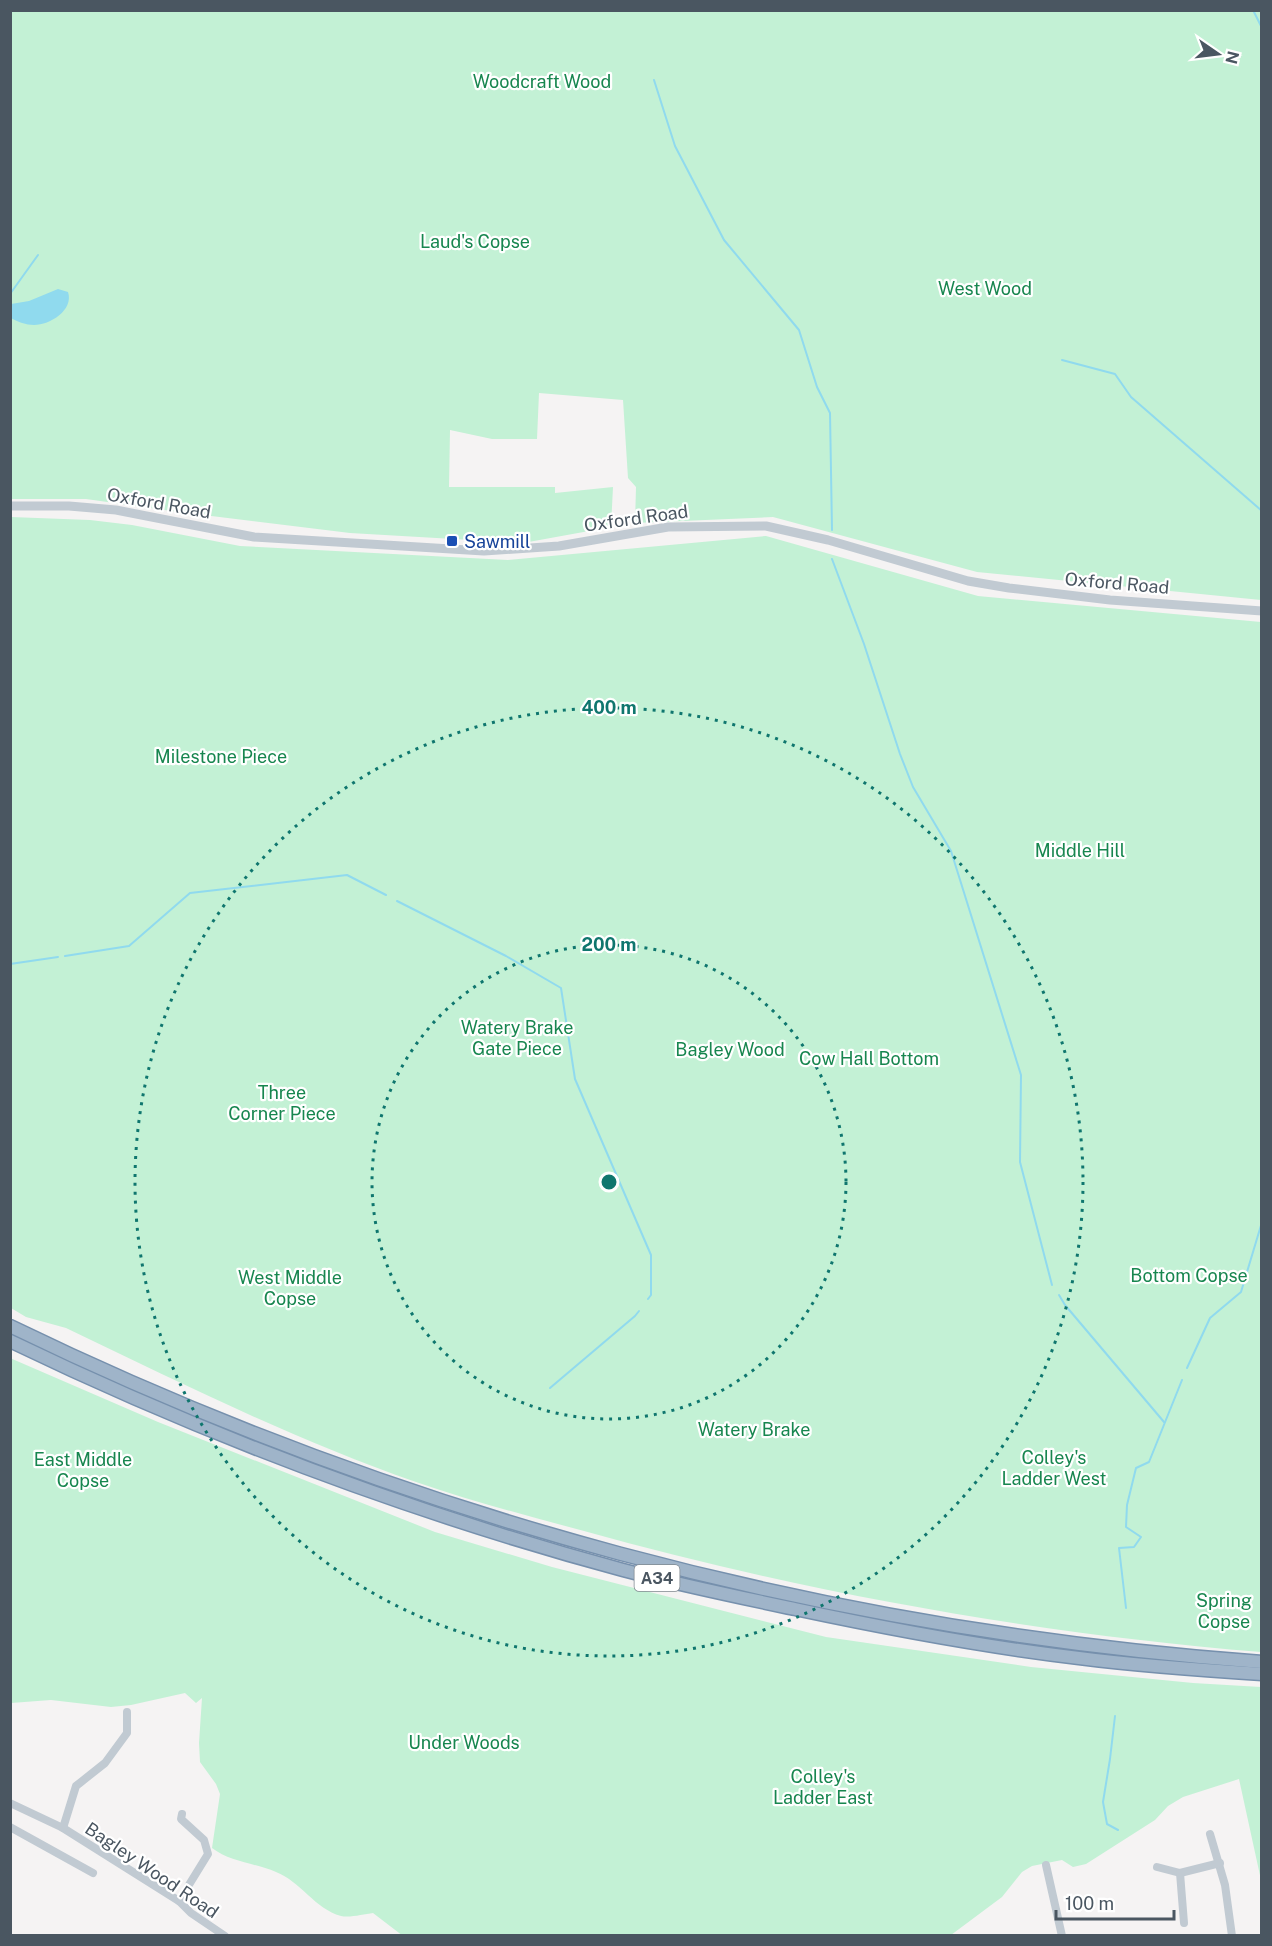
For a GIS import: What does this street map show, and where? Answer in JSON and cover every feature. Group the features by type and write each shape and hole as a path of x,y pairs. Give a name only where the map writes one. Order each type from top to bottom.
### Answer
{"highway":[{"name":"A34","path":"10,1326 201,1412 328,1462 451,1505 626,1556 693,1573 870,1611 994,1633 1169,1655 1262,1662"},
{"name":"A34","path":"10,1341 195,1426 313,1471 466,1524 623,1570 690,1587 867,1624 992,1646 1090,1659 1262,1674"}],"street":[{"name":"Oxford Road","path":"10,506 69,506 116,510 254,537 484,550 559,546 668,527 766,526 828,540 968,580 1009,588 1110,600 1262,611"},
{"name":"Bagley Wood Road","path":"63,1828 76,1786 105,1762 127,1733 127,1712"},
{"name":"Bagley Wood Road","path":"10,1803 63,1828 179,1901 191,1913 225,1935"},
{"path":"179,1901 208,1854 204,1840 181,1819 182,1814"},
{"name":"Bagley Wood Road","path":"10,1827 93,1873"},
{"path":"1210,1834 1220,1863 1232,1935"},
{"path":"1157,1867 1180,1873 1220,1863"},
{"path":"1046,1865 1062,1935"},
{"path":"1180,1873 1184,1923"}],"green space":[{"path":"10,11 1261,11 1261,600 977,572 773,517 635,523 636,487 628,478 623,400 539,393 537,439 492,439 450,430 449,487 555,487 555,493 613,487 611,527 523,543 350,533 86,499 11,499"},
{"name":"Bagley Wood","path":"11,517 90,520 132,525 240,546 508,560 766,536 978,596 1261,622 1261,1652 1090,1634 920,1608 751,1573 521,1514 416,1482 326,1448 239,1410 66,1328 26,1317 11,1308"},
{"path":"10,1358 158,1422 435,1532 552,1567 826,1637 1031,1667 1193,1683 1261,1687 1261,1880 1239,1779 1183,1797 1168,1806 1155,1820 1086,1864 1073,1867 1062,1860 1032,1866 1022,1872 1002,1897 951,1935 403,1936 373,1913 341,1916 323,1907 285,1876 219,1853 212,1848 220,1794 216,1784 200,1762 202,1698 196,1703 185,1693 111,1707 51,1700 11,1703"}],"water":[{"path":"58,289 68,292 69,299 64,310 53,319 34,325 11,318 11,304 29,301"}],"waterway":[{"path":"1253,10 1262,28"},
{"path":"654,80 675,146 724,240 799,330 817,387 830,413 832,530"},
{"path":"10,294 38,255"},
{"path":"1062,360 1115,374 1131,397 1262,511"},
{"path":"832,559 913,787 951,851 1021,1075 1020,1162 1052,1285"},
{"path":"65,956 129,946 190,893 347,875 386,895"},
{"path":"397,901 506,956 561,988 575,1079 651,1255 651,1295 648,1299"},
{"path":"10,964 58,957"},
{"path":"1187,1368 1210,1318 1241,1292 1262,1222"},
{"path":"1059,1295 1164,1422"},
{"path":"550,1388 639,1311"},
{"path":"1126,1608 1119,1548 1134,1547 1141,1537 1126,1527 1127,1505 1136,1468 1149,1462 1182,1380"},
{"path":"1115,1716 1103,1802 1107,1824 1118,1830"}],"place":[{"name":"Sawmill","path":"452,541"}],"park label":[{"name":"Woodcraft Wood","path":"542,81"},
{"name":"Laud's Copse","path":"475,241"},
{"name":"West Wood","path":"985,288"},
{"name":"Milestone Piece","path":"221,756"},
{"name":"Middle Hill","path":"1080,850"},
{"name":"Watery Brake Gate Piece","path":"517,1037"},
{"name":"Cow Hall Bottom","path":"869,1058"},
{"name":"Three Corner Piece","path":"282,1102"},
{"name":"Bottom Copse","path":"1189,1275"},
{"name":"West Middle Copse","path":"290,1287"},
{"name":"Watery Brake","path":"754,1429"},
{"name":"Colley's Ladder West","path":"1054,1467"},
{"name":"East Middle Copse","path":"83,1469"},
{"name":"Spring Copse","path":"1224,1610"},
{"name":"Under Woods","path":"464,1742"},
{"name":"Colley's Ladder East","path":"823,1786"}]}
